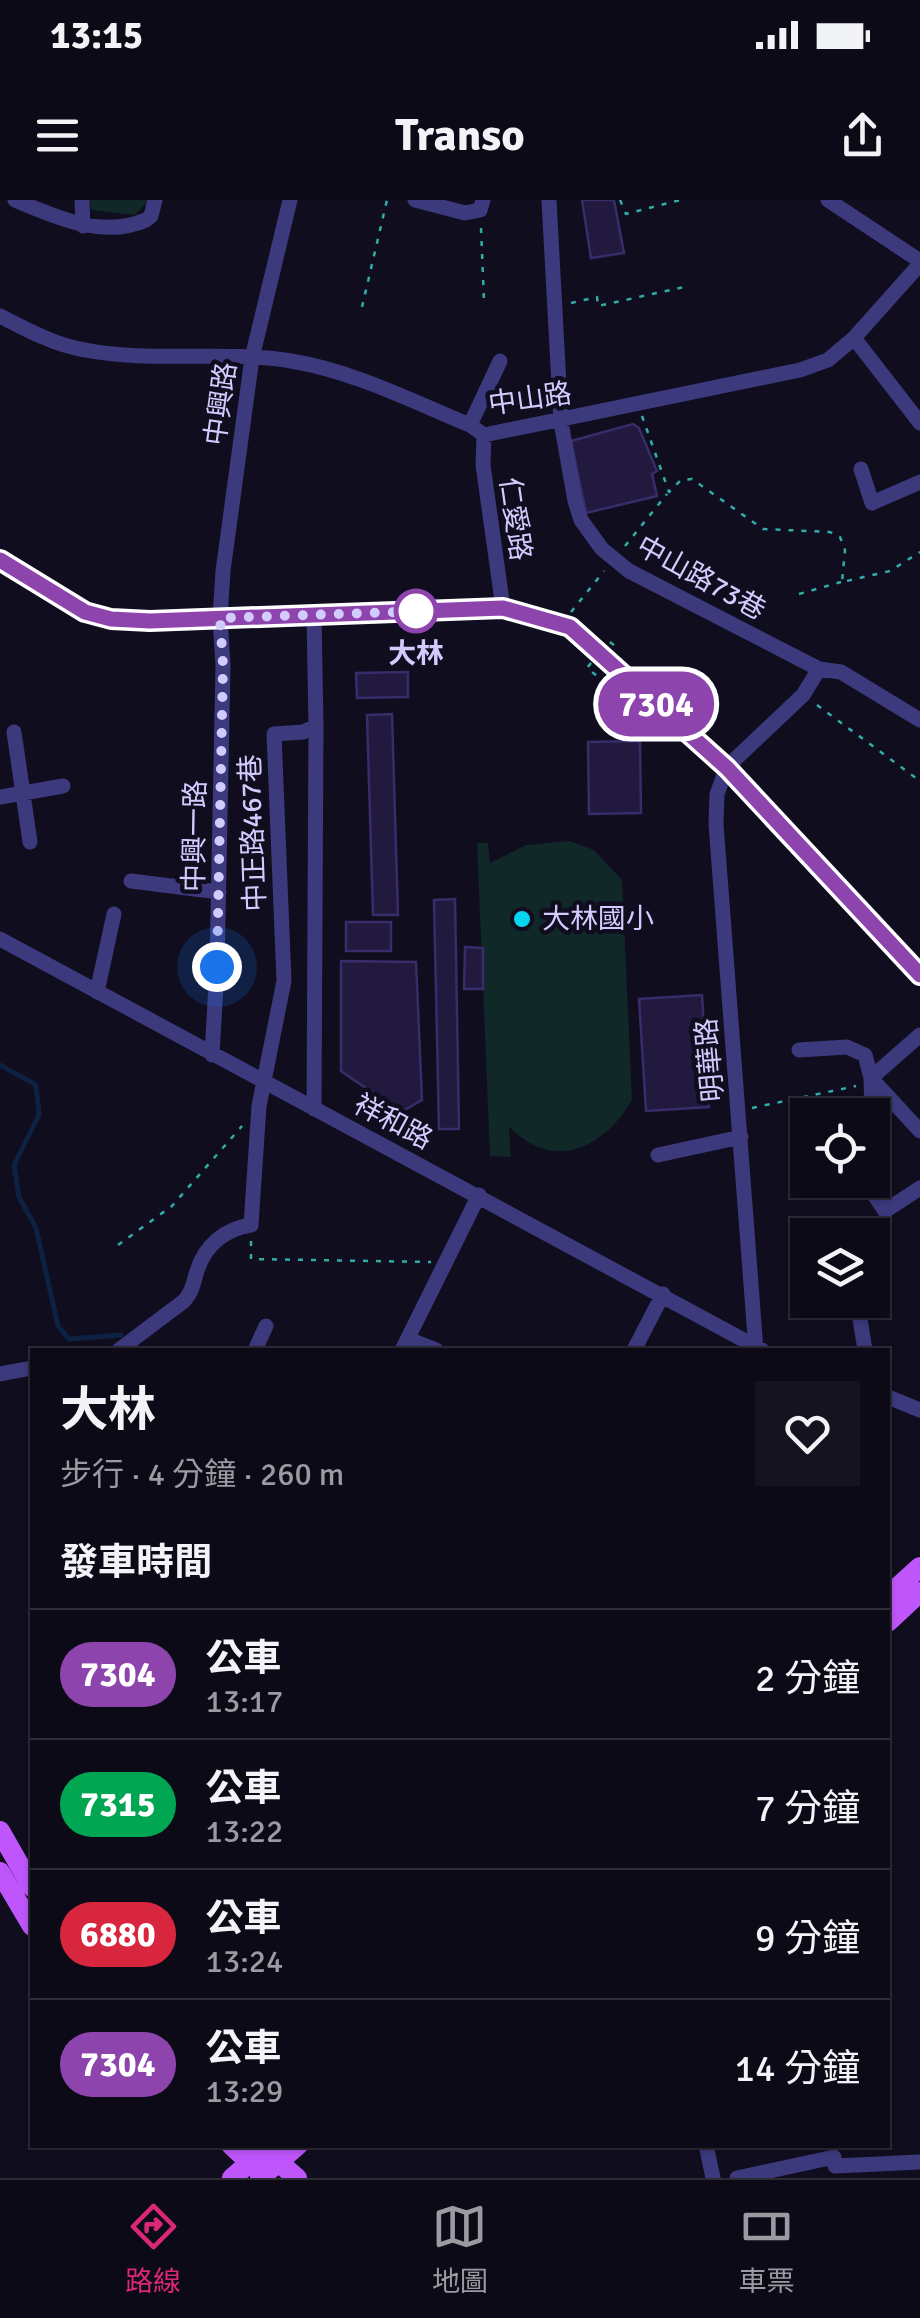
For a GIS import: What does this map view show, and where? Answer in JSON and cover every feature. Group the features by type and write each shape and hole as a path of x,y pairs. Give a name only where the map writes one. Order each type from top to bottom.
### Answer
{"main road":[{"path":"890,1594 920,1567"},
{"path":"890,1620 920,1592"},
{"path":"0,1831 30,1884"},
{"path":"0,1872 30,1923"},
{"path":"237,2148 297,2178"},
{"path":"232,2178 292,2148"}],"street":[{"path":"15,200 83,226 138,223 151,216 155,200"},
{"path":"82,200 83,226"},
{"name":"中興路","path":"220,618 252,358 290,200"},
{"path":"415,200 465,214 482,205"},
{"name":"中山路73巷","path":"549,200 560,422 581,520 602,550 629,571 819,669 841,672 920,720"},
{"path":"828,200 920,262"},
{"name":"中山路","path":"0,316 34,334 81,350 119,355 292,361 366,382 470,425 484,436 800,370 828,360 854,338 920,262"},
{"path":"854,338 920,423"},
{"path":"470,425 500,360"},
{"name":"仁愛路","path":"484,436 483,466 503,608"},
{"path":"861,468 872,503 920,482"},
{"path":"0,560 85,612 131,620 503,608 570,627 727,768 920,975"},
{"path":"314,615 314,1109"},
{"name":"中興一路","path":"212,1055 219,892 223,665 220,618"},
{"path":"727,768 803,696 819,669"},
{"name":"中正路467巷","path":"263,1082 284,981 274,734 303,732 316,726"},
{"path":"14,732 30,842"},
{"name":"明華路","path":"727,768 717,794 716,824 758,1348"},
{"path":"0,798 63,786"},
{"path":"131,881 219,892"},
{"path":"97,992 114,914"},
{"name":"祥和路","path":"0,940 479,1195 756,1348"},
{"path":"871,1078 920,1035"},
{"path":"798,1050 847,1047 864,1055 872,1098"},
{"path":"871,1078 920,1131"},
{"path":"122,1348 184,1301 192,1292 198,1266 208,1249 230,1228 251,1225 263,1082"},
{"path":"658,1155 741,1137"},
{"path":"876,1198 885,1212 920,1188"},
{"path":"405,1345 479,1195"},
{"path":"635,1348 662,1294"},
{"path":"860,1318 865,1348"},
{"path":"256,1348 266,1326"},
{"path":"0,1374 30,1368"},
{"path":"890,1398 920,1410"},
{"path":"707,2148 714,2178"},
{"path":"737,2178 834,2162 920,2162"}],"path":[{"path":"362,307 387,200"},
{"path":"620,200 626,214 680,200"},
{"path":"482,205 484,301"},
{"path":"554,307 597,297 598,306 684,287"},
{"path":"638,405 669,492 681,480 692,480 763,529 830,532 840,537 845,550 842,582"},
{"path":"799,594 890,570 920,552"},
{"path":"602,670 620,650 611,640"},
{"path":"587,668 597,676"},
{"path":"803,696 920,781"},
{"path":"739,1110 848,1090 871,1078"},
{"path":"118,1245 172,1206 259,1106"},
{"path":"251,1225 251,1258 447,1262"}],"green space":[{"path":"90,200 149,200 135,215 91,210"},
{"path":"570,841 594,850 622,880 632,1100 607,1131 576,1149 543,1149 509,1127 511,1157 490,1156 477,843 488,843 490,863 526,845"}],"building":[{"path":"582,200 614,200 624,253 591,258"},
{"path":"633,424 639,428 657,471 652,474 657,496 586,513 571,441"},
{"path":"408,672 408,697 357,698 356,673"},
{"path":"392,714 398,915 373,915 367,715"},
{"path":"640,741 641,813 589,814 588,742"},
{"path":"455,899 459,1129 439,1129 434,900"},
{"path":"346,922 391,922 391,951 346,951"},
{"path":"465,947 483,948 483,989 464,989"},
{"path":"341,961 416,962 422,1100 401,1112 341,1071"},
{"path":"702,995 709,1107 646,1111 639,999"}],"waterway":[{"path":"0,1065 36,1085 39,1115 14,1165 19,1197 36,1228 58,1326 69,1339 121,1335"}],"bus line":[{"name":"7304","path":"0,560 85,612 111,619 150,621 503,608 570,627 727,768 920,975"}],"place":[{"name":"大林","path":"416,611"},
{"name":"大林國小","path":"522,919"}],"route":[{"path":"217,967 223,665 220,618 428,611 416,611"}]}
